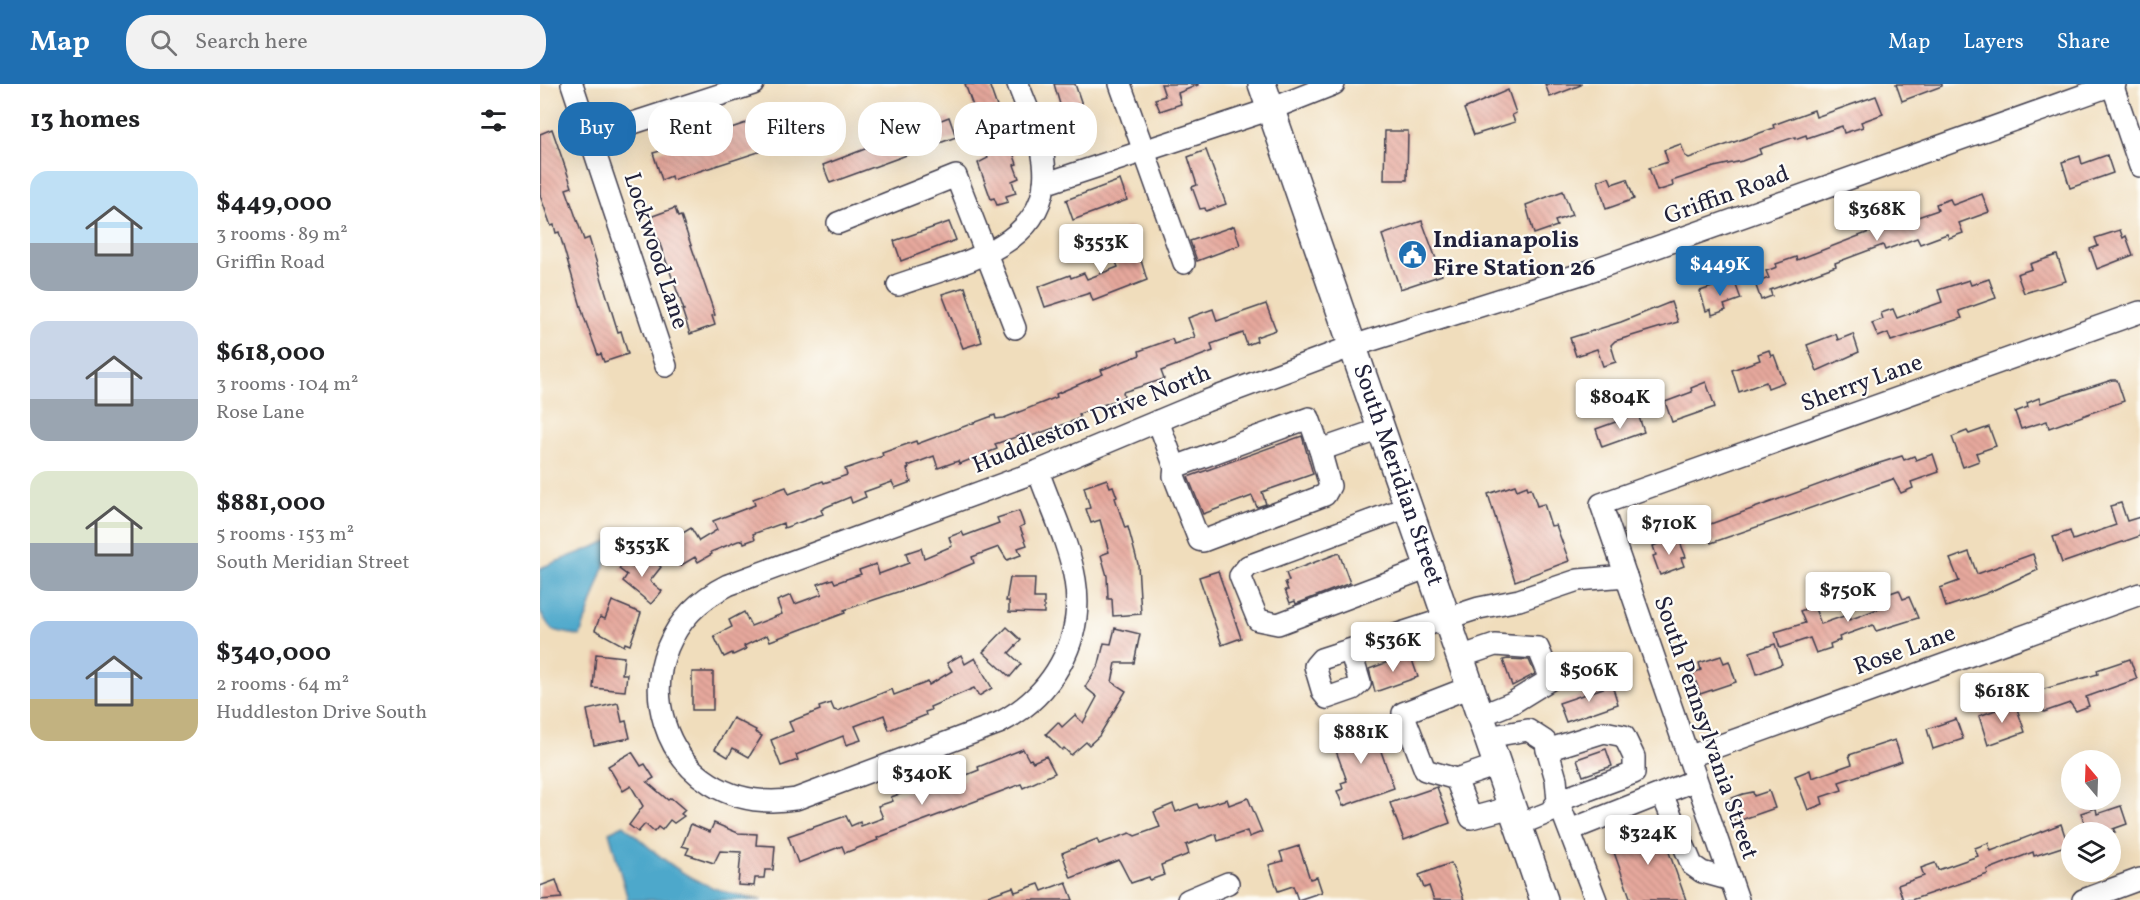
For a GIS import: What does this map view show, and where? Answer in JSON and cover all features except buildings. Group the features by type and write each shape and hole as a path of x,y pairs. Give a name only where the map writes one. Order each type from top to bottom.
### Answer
{"main road":[{"name":"South Meridian Street","path":"1266,96 1544,900"}],"street":[{"name":"Lockwood Lane","path":"572,84 578,102"},
{"path":"636,122 753,84"},
{"path":"898,285 986,253 1009,242 1024,228 1035,211 1044,184 1042,152 1018,84"},
{"path":"1120,84 1184,263"},
{"path":"1044,184 1144,151 1266,96 1334,84"},
{"path":"2113,84 2140,166"},
{"name":"Griffin Road","path":"1353,346 1584,273 2113,84"},
{"name":"Lockwood Lane","path":"597,156 666,366"},
{"path":"838,223 956,176 1015,328"},
{"name":"Sherry Lane","path":"1601,504 2140,312"},
{"name":"Huddleston Drive North","path":"1038,471 1074,573 1076,620 1067,653 1054,676 1037,697 1011,717 796,799 755,801 712,786 696,774 675,748 666,730 659,698 660,672 670,640 683,618 709,594 849,539 1038,471 1158,421 1353,346"},
{"path":"1158,421 1175,467 1174,476 1199,540 1203,541 1325,495 1330,486 1309,418 1175,467"},
{"path":"1320,450 1381,429"},
{"name":"South Pennsylvania Street","path":"1601,504 1738,900"},
{"path":"1408,507 1248,566 1240,576 1258,620 1278,624 1429,567"},
{"path":"1350,650 1446,618 1479,608 1519,600 1578,580 1626,576"},
{"name":"Rose Lane","path":"1688,757 2140,594"},
{"path":"1460,657 1495,645 1538,648 1551,679 1512,703 1484,726"},
{"path":"1470,687 1403,714 1425,770 1456,779 1497,765"},
{"path":"1484,726 1528,730 1545,741 1556,779 1558,801 1596,900"},
{"path":"1456,779 1471,818 1550,812 1558,801 1634,773 1635,764 1630,746 1624,736 1619,733 1604,732 1547,750"},
{"path":"1570,830 1696,780"},
{"path":"1662,794 1692,865 1702,872 1731,880"},
{"path":"2083,900 2140,879"},
{"path":"1188,900 1228,883"}],"water":[{"path":"614,539 580,636 552,630 540,612 540,568"},
{"path":"624,825 671,865 687,875 721,890 763,900 628,900 609,832"}],"place":[{"name":"Indianapolis Fire Station 26","path":"1412,255"}]}
